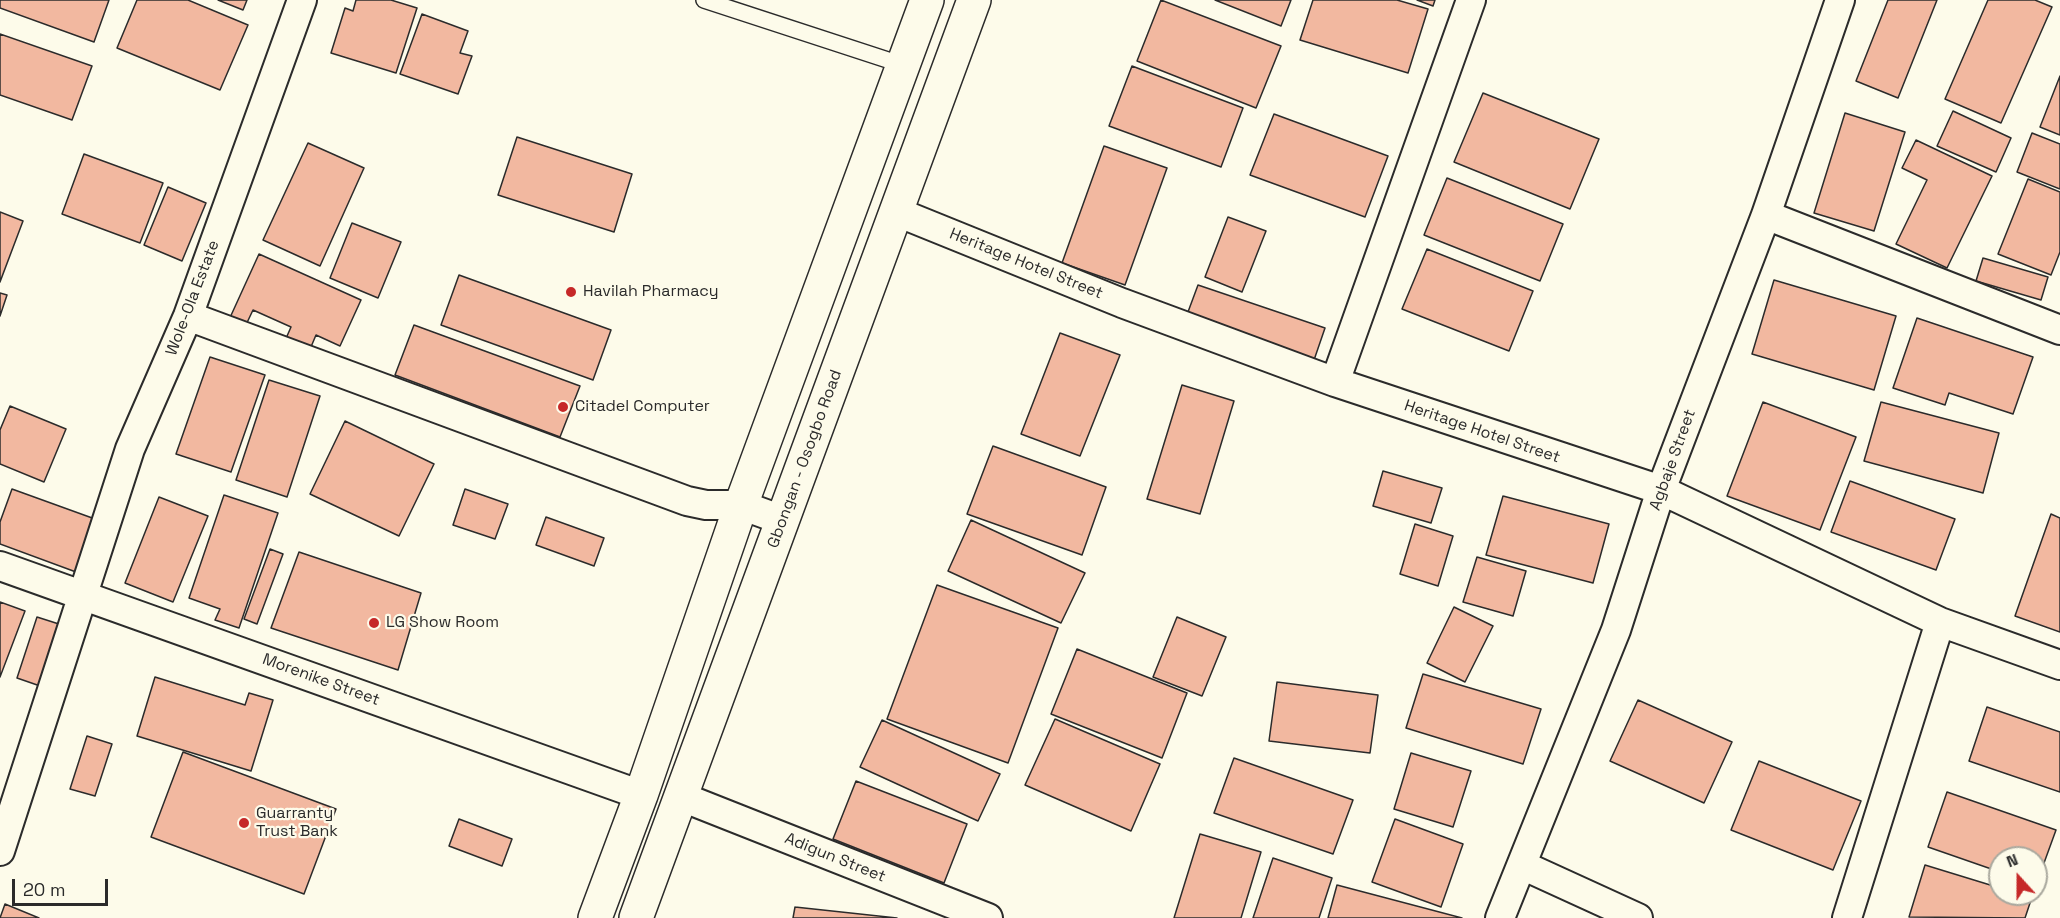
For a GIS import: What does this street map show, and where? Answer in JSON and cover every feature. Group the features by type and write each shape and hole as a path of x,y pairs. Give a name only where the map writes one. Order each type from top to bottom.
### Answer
{"main road":[{"path":"595,918 642,795 741,505 927,0"},
{"name":"Gbongan - Osogbo Road","path":"636,918 974,0"}],"street":[{"name":"Wole-Ola Estate","path":"0,851 130,449 188,316 302,0"},
{"path":"1335,382 1471,0"},
{"name":"Agbaje Street","path":"1500,918 1616,630 1661,490 1766,215 1840,0"},
{"name":"Heritage Hotel Street","path":"897,212 1122,303 1335,382 1661,490 1940,622 2060,665"},
{"path":"1766,215 2060,330"},
{"path":"188,316 687,501 706,505 741,505 782,520"},
{"name":"Morenike Street","path":"0,566 642,795"},
{"path":"1847,918 1940,622"},
{"name":"Adigun Street","path":"682,797 988,918"},
{"path":"1522,865 1638,918"}],"lane":[{"path":"704,0 903,65"}],"building":[{"path":"0,0 109,0 94,42 0,8"},
{"path":"137,0 188,0 248,25 220,90 117,48"},
{"path":"218,0 247,0 243,10"},
{"path":"356,0 391,0 417,8 396,73 331,53 345,8 353,11"},
{"path":"1161,0 1281,46 1256,108 1137,61"},
{"path":"1215,0 1291,0 1281,26"},
{"path":"1313,0 1397,0 1428,9 1408,73 1300,40"},
{"path":"1417,0 1435,0 1433,6"},
{"path":"1888,0 1937,0 1898,98 1856,81"},
{"path":"1988,0 2035,0 2052,7 2001,123 1945,99"},
{"path":"422,14 468,31 460,53 472,56 458,94 400,74"},
{"path":"0,34 92,66 72,120 0,95"},
{"path":"1132,66 1243,108 1221,167 1109,126"},
{"path":"2060,76 2060,135 2040,127"},
{"path":"1483,93 1599,139 1570,209 1454,162"},
{"path":"1953,111 2011,138 1996,172 1937,146"},
{"path":"1845,113 1905,132 1874,231 1814,213"},
{"path":"1274,114 1388,156 1365,217 1250,175"},
{"path":"2032,133 2060,144 2060,189 2017,172"},
{"path":"517,137 632,174 614,232 498,195"},
{"path":"1916,140 1992,176 1947,268 1896,244 1927,180 1902,168"},
{"path":"308,143 364,168 320,266 263,240"},
{"path":"1104,146 1167,168 1125,285 1062,263"},
{"path":"84,154 163,183 140,243 62,214"},
{"path":"1447,178 1563,224 1540,281 1424,235"},
{"path":"2028,179 2060,192 2060,252 2051,275 1998,254"},
{"path":"168,187 206,203 182,261 144,245"},
{"path":"0,212 23,221 0,282"},
{"path":"1228,217 1266,231 1242,292 1205,277"},
{"path":"352,223 401,242 378,298 330,278"},
{"path":"1427,249 1533,291 1509,351 1402,309"},
{"path":"259,254 361,300 340,346 316,335 308,354 284,343 291,327 253,310 244,329 228,322"},
{"path":"1983,258 2048,277 2041,300 1976,281"},
{"path":"459,275 611,330 593,380 441,325"},
{"path":"1774,280 1896,316 1874,390 1752,354"},
{"path":"1198,285 1325,328 1313,363 1185,320"},
{"path":"0,293 7,295 0,316"},
{"path":"1917,318 2033,357 2013,414 1949,393 1945,405 1893,388"},
{"path":"414,325 580,386 560,437 395,375"},
{"path":"1060,333 1120,355 1080,456 1021,434"},
{"path":"210,357 265,375 231,472 176,454"},
{"path":"269,380 320,396 287,497 236,480"},
{"path":"1182,385 1234,401 1200,514 1147,499"},
{"path":"1763,402 1856,437 1820,530 1727,496"},
{"path":"1881,402 1999,433 1983,493 1864,461"},
{"path":"10,406 66,429 44,482 0,464 0,430"},
{"path":"345,421 434,464 399,536 310,494"},
{"path":"993,446 1106,487 1082,555 967,514"},
{"path":"1383,471 1442,488 1431,523 1373,506"},
{"path":"1850,481 1955,519 1936,570 1831,532"},
{"path":"12,489 95,519 76,572 0,544 0,522"},
{"path":"465,489 508,504 495,539 453,525"},
{"path":"224,495 278,513 239,628 215,620 220,609 189,598"},
{"path":"1503,496 1609,524 1593,583 1486,555"},
{"path":"159,497 208,516 173,602 125,583"},
{"path":"2051,514 2060,518 2060,632 2015,616"},
{"path":"546,517 604,538 594,566 536,545"},
{"path":"971,520 1085,573 1061,623 948,571"},
{"path":"1415,524 1453,536 1438,586 1400,574"},
{"path":"270,549 283,554 257,624 244,619"},
{"path":"299,552 421,593 398,670 271,628"},
{"path":"1477,557 1526,571 1513,616 1463,602"},
{"path":"937,585 1058,628 1008,763 887,719"},
{"path":"0,602 25,611 0,677"},
{"path":"1454,607 1493,626 1465,682 1427,663"},
{"path":"37,617 62,625 43,687 17,678"},
{"path":"1177,617 1226,637 1202,696 1153,677"},
{"path":"1077,649 1187,693 1162,758 1051,714"},
{"path":"1423,674 1541,709 1523,764 1406,728"},
{"path":"155,677 245,705 249,693 273,700 251,771 137,736"},
{"path":"1277,682 1378,695 1370,753 1269,741"},
{"path":"1638,700 1732,742 1704,803 1610,761"},
{"path":"1987,707 2060,732 2060,792 1969,761"},
{"path":"1055,719 1160,764 1131,831 1025,785"},
{"path":"882,720 1000,774 978,821 860,767"},
{"path":"87,736 112,744 95,796 70,789"},
{"name":"Guarranty Trust Bank","path":"183,752 336,809 304,894 151,837"},
{"path":"1411,753 1471,771 1453,827 1394,809"},
{"path":"1234,758 1353,800 1333,854 1214,813"},
{"path":"1759,761 1861,801 1833,870 1731,830"},
{"path":"856,781 967,824 944,883 833,839"},
{"path":"1947,792 2056,830 2048,852 2048,846 1988,846 1988,868 1928,847"},
{"path":"459,819 512,839 502,866 449,846"},
{"path":"1395,819 1463,844 1441,907 1372,882"},
{"path":"1200,834 1261,852 1241,918 1174,918"},
{"path":"1273,858 1332,878 1319,918 1253,918"},
{"path":"1925,865 1988,884 1988,906 2029,906 2025,918 1909,917"},
{"path":"1337,885 1462,918 1328,918"},
{"path":"5,904 39,918 0,918"},
{"path":"795,907 897,918 793,918"}],"place":[{"name":"Havilah Pharmacy","path":"571,292"},
{"name":"Citadel Computer","path":"563,407"},
{"name":"LG Show Room","path":"374,623"},
{"name":"Guarranty Trust Bank","path":"244,823"}]}
